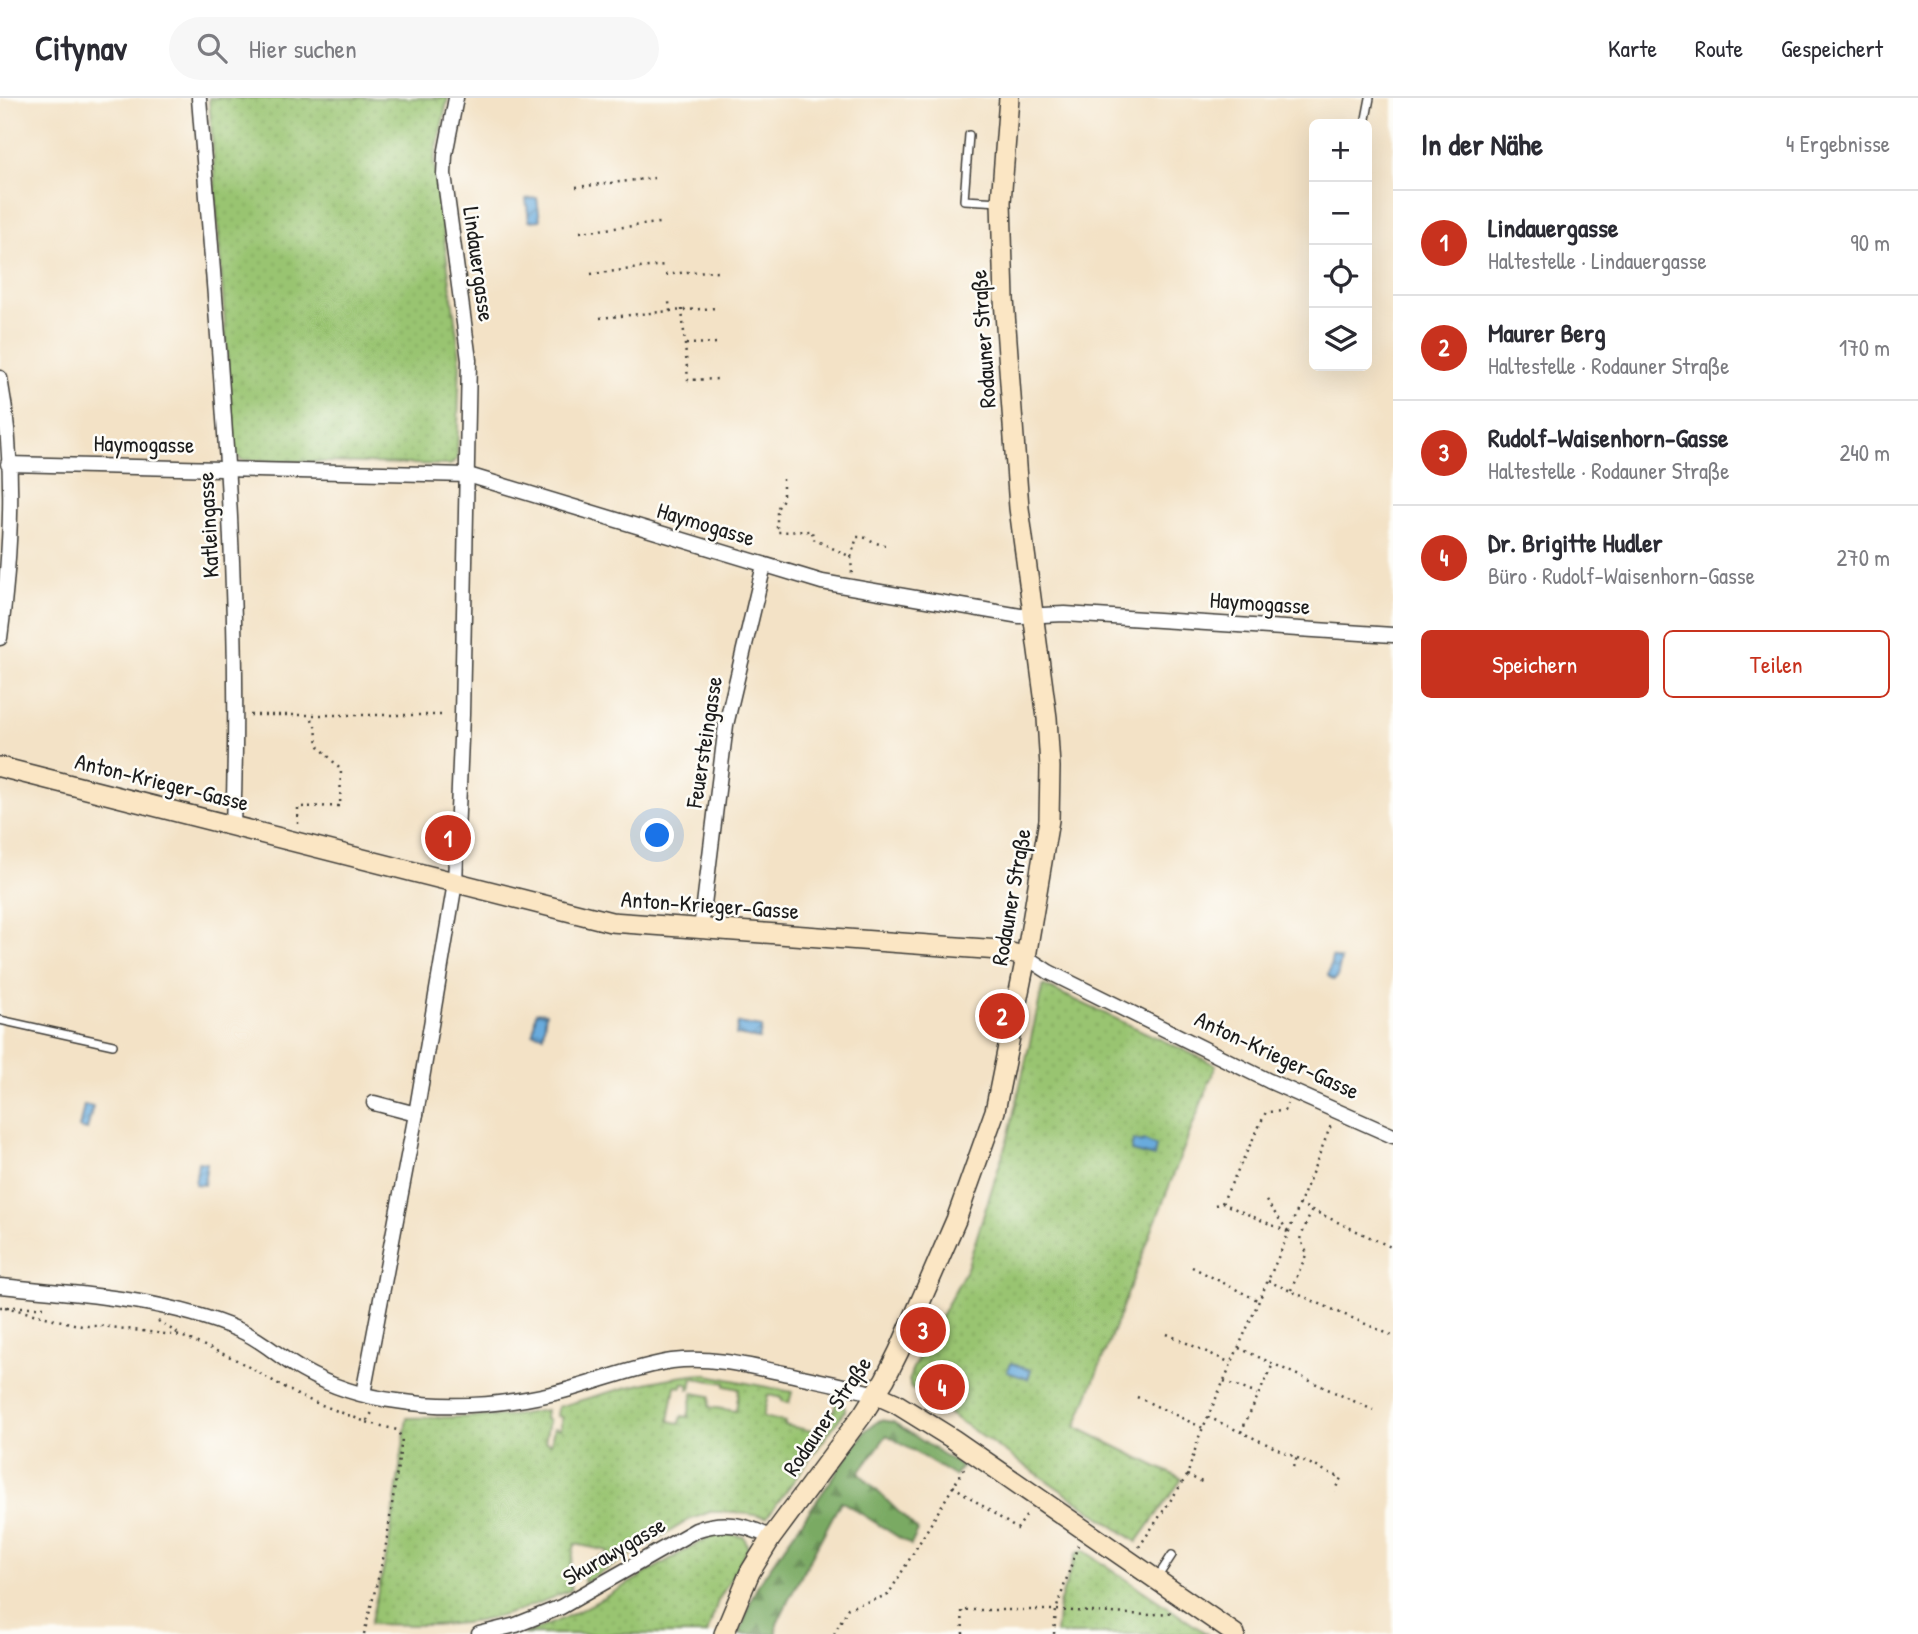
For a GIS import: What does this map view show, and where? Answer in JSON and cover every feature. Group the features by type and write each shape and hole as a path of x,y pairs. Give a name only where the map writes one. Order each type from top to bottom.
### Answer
{"main road":[{"name":"Rodauner Straße","path":"724,1634 750,1572 771,1538 875,1394 890,1369 956,1220 995,1111 1026,957 1049,820 1051,767 1019,508 1004,299 1001,202 1009,98"},
{"name":"Anton-Krieger-Gasse","path":"0,767 611,922 1000,950 1026,957"},
{"path":"875,1394 974,1452 1236,1634"}],"street":[{"name":"Katleingasse","path":"199,98 228,469 236,613 233,825"},
{"name":"Lindauergasse","path":"363,1394 416,1114 455,883 462,715 469,360 444,174 444,155 456,98"},
{"path":"0,378 8,464 7,569 0,638"},
{"name":"Haymogasse","path":"8,464 468,475 764,565 851,587 1033,617 1065,614 1393,635"},
{"name":"Feuersteingasse","path":"701,929 726,725 764,565"},
{"name":"Anton-Krieger-Gasse","path":"1026,957 1049,972 1294,1092 1393,1136"},
{"path":"374,1103 416,1114"},
{"path":"0,1286 107,1297 181,1311 241,1331 303,1370 363,1394 397,1401 447,1405 499,1403 554,1393 640,1368 704,1359 735,1363 875,1394"},
{"name":"Skurawygasse","path":"479,1634 516,1625 561,1607 708,1525 731,1524 756,1529 771,1538"}],"lane":[{"path":"1366,119 1370,98"},
{"path":"969,135 964,200 1001,202"},
{"path":"0,1020 113,1045"},
{"path":"1156,1579 1172,1555"}],"path":[{"path":"576,187 654,178"},
{"path":"580,232 659,223"},
{"path":"591,274 664,265"},
{"path":"666,275 721,271"},
{"path":"669,302 670,311"},
{"path":"600,318 717,308"},
{"path":"682,309 688,380 720,379"},
{"path":"686,344 720,343"},
{"path":"783,479 783,499 777,509 777,532 812,531 813,539 851,557"},
{"path":"851,587 851,557 857,537 868,537 885,545"},
{"path":"236,715 462,715"},
{"path":"297,842 298,807 340,806 341,770 318,745 316,728 310,715"},
{"path":"1222,1203 1266,1112 1284,1111 1294,1092"},
{"path":"1129,1562 1187,1475 1203,1428 1268,1280 1336,1111"},
{"path":"1266,1201 1288,1232"},
{"path":"1215,1205 1222,1203 1288,1232"},
{"path":"1299,1204 1393,1248"},
{"path":"1291,1290 1307,1253 1300,1239 1312,1210"},
{"path":"1192,1267 1259,1301"},
{"path":"1268,1280 1393,1336"},
{"path":"5,1307 82,1326 181,1336 233,1358 301,1398 366,1422 397,1430 402,1439 385,1551 364,1634"},
{"path":"1167,1334 1231,1363"},
{"path":"1238,1348 1373,1410"},
{"path":"1241,1432 1273,1364"},
{"path":"1224,1381 1258,1395"},
{"path":"1137,1397 1203,1428"},
{"path":"366,1422 382,1398"},
{"path":"1208,1417 1341,1478 1334,1491"},
{"path":"1248,1442 1251,1436"},
{"path":"834,1634 848,1608 888,1595 974,1452"},
{"path":"1293,1466 1297,1458"},
{"path":"1187,1475 1202,1482"},
{"path":"953,1486 1017,1530 1039,1498"},
{"path":"1054,1634 1056,1610 1083,1528"},
{"path":"963,1634 962,1610 1056,1610 1158,1615 1195,1606"}],"green space":[{"path":"209,98 448,98 434,161 460,358 457,459 450,465 241,460 234,452"},
{"path":"1043,985 1216,1065 1076,1427 1182,1479 1137,1542 911,1388 909,1379 967,1268 1009,1134"},
{"path":"703,1374 792,1392 789,1403 782,1401 782,1398 768,1395 763,1417 785,1422 784,1425 822,1433 836,1402 845,1407 845,1411 767,1517 735,1512 710,1512 689,1520 584,1583 585,1568 590,1569 592,1559 599,1561 600,1556 606,1557 608,1551 575,1544 569,1572 571,1590 503,1615 452,1624 370,1624 388,1550 407,1418 510,1416 546,1410 545,1419 549,1420 545,1442 551,1443 554,1428 560,1429 562,1417 557,1416 558,1407 630,1387","holes":["693,1378 725,1383 725,1386 739,1389 736,1411 709,1407 710,1396 693,1393 688,1417 682,1416 680,1423 669,1421 675,1386 682,1387 683,1383 691,1389"]},
{"path":"880,1420 893,1422 962,1467 954,1476 887,1435 859,1473 918,1531 911,1545 841,1501 788,1601 777,1624 777,1634 740,1634 759,1583 867,1429"},
{"path":"713,1535 744,1537 748,1548 718,1601 707,1634 523,1634 597,1602"},
{"path":"1083,1550 1207,1634 1056,1634 1059,1604 1076,1554"}],"water":[{"path":"537,198 540,220 529,221 526,199"},
{"path":"1332,957 1341,960 1337,978 1334,980 1328,976"},
{"path":"536,1012 546,1013 543,1035 533,1033"},
{"path":"738,1023 762,1027 759,1039 736,1035"},
{"path":"84,1105 93,1107 87,1130 79,1128"},
{"path":"1133,1140 1143,1140 1156,1146 1154,1157 1131,1151"},
{"path":"198,1162 207,1163 204,1185 195,1184"},
{"path":"1011,1363 1031,1370 1028,1379 1007,1372"}],"place":[{"name":"Lindauergasse","path":"448,838"},
{"name":"Maurer Berg","path":"1002,1016"},
{"name":"Rudolf-Waisenhorn-Gasse","path":"923,1330"},
{"name":"Dr. Brigitte Hudler","path":"942,1387"}]}
